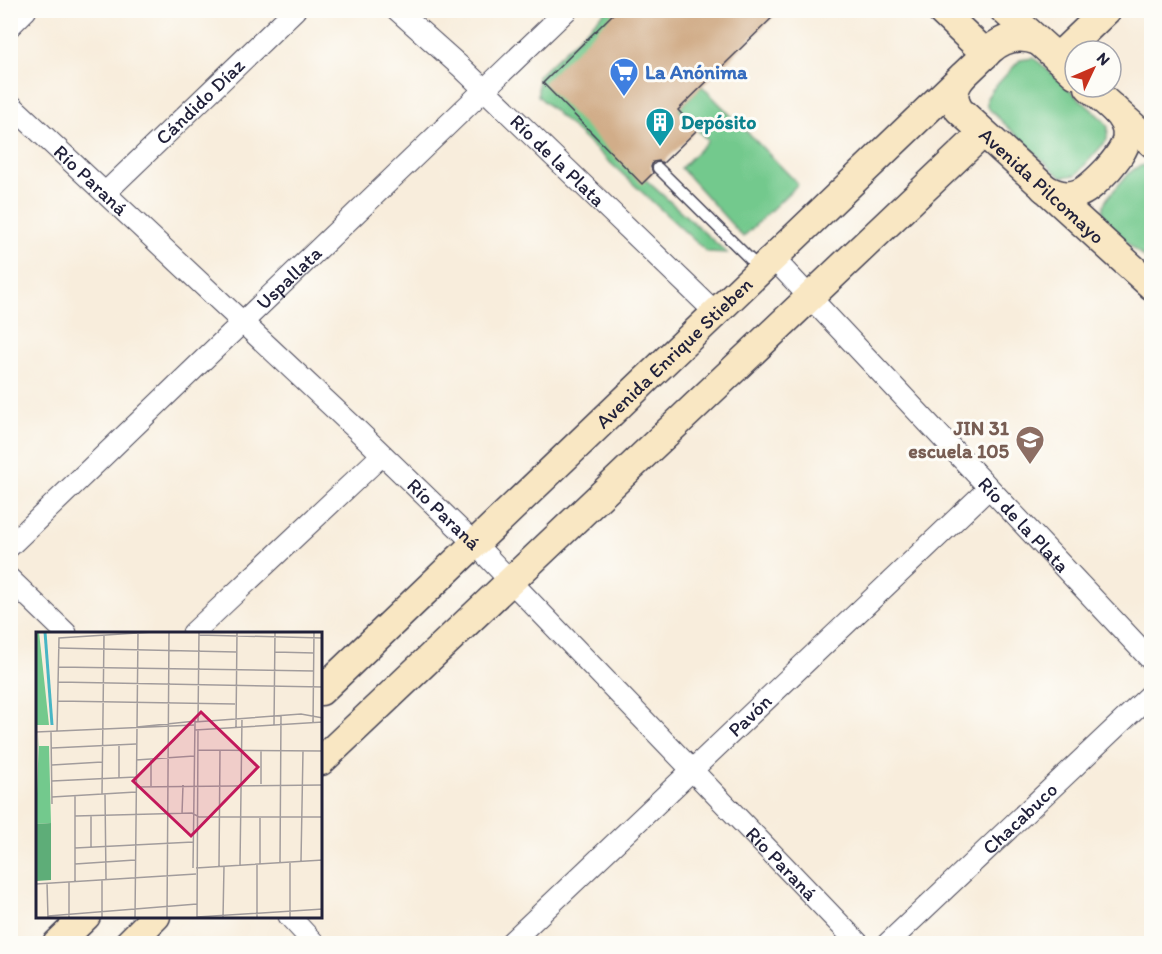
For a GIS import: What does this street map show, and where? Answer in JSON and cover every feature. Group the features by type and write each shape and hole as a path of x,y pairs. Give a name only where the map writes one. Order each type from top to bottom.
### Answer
{"main road":[{"path":"940,10 986,54"},
{"path":"1004,10 1057,58 1107,10"},
{"name":"Avenida Enrique Stieben","path":"322,690 986,54 1006,39 1025,37 1057,58"},
{"name":"Avenida Pilcomayo","path":"962,77 954,90 954,101 959,110 1152,286"},
{"path":"1103,99 1152,143"},
{"path":"1042,186 1060,195 1079,194 1094,184 1124,148 1127,136 1125,123 1114,109"},
{"path":"322,759 983,133"},
{"path":"57,944 84,918"},
{"path":"128,944 154,918"}],"street":[{"path":"10,26 26,10"},
{"name":"Cándido Díaz","path":"105,193 295,10"},
{"name":"Río de la Plata","path":"397,10 485,90 716,313"},
{"name":"Uspallata","path":"10,546 567,10"},
{"name":"Río Paraná","path":"10,104 475,544 859,944"},
{"name":"Río de la Plata","path":"767,264 810,297 1152,661"},
{"path":"194,632 382,455"},
{"name":"Pavón","path":"509,944 989,488"},
{"path":"10,579 65,632"},
{"name":"Chacabuco","path":"887,944 1152,693"},
{"path":"291,918 315,944"}],"lane":[{"path":"658,168 735,245 767,264"}],"green space":[{"path":"606,11 617,11 646,180 727,253 707,252 538,96 538,76"},
{"path":"1033,58 1040,63 1063,84 1063,99 1080,99 1108,127 1107,140 1076,175 1062,177 1055,172 987,107 987,98 992,90 1020,60"},
{"path":"702,86 798,184 743,237 681,168 708,141 678,110"},
{"path":"1151,166 1151,263 1116,232 1103,212 1107,199 1126,177 1136,168"}],"building":[{"name":"La Anónima","path":"617,10 780,10 678,110 697,130 663,163 653,162 651,167 653,173 642,184 543,83"}],"place":[{"name":"La Anónima","path":"624,98"},
{"name":"Depósito","path":"660,148"},
{"name":"JIN 31 escuela 105","path":"1030,466"}]}
